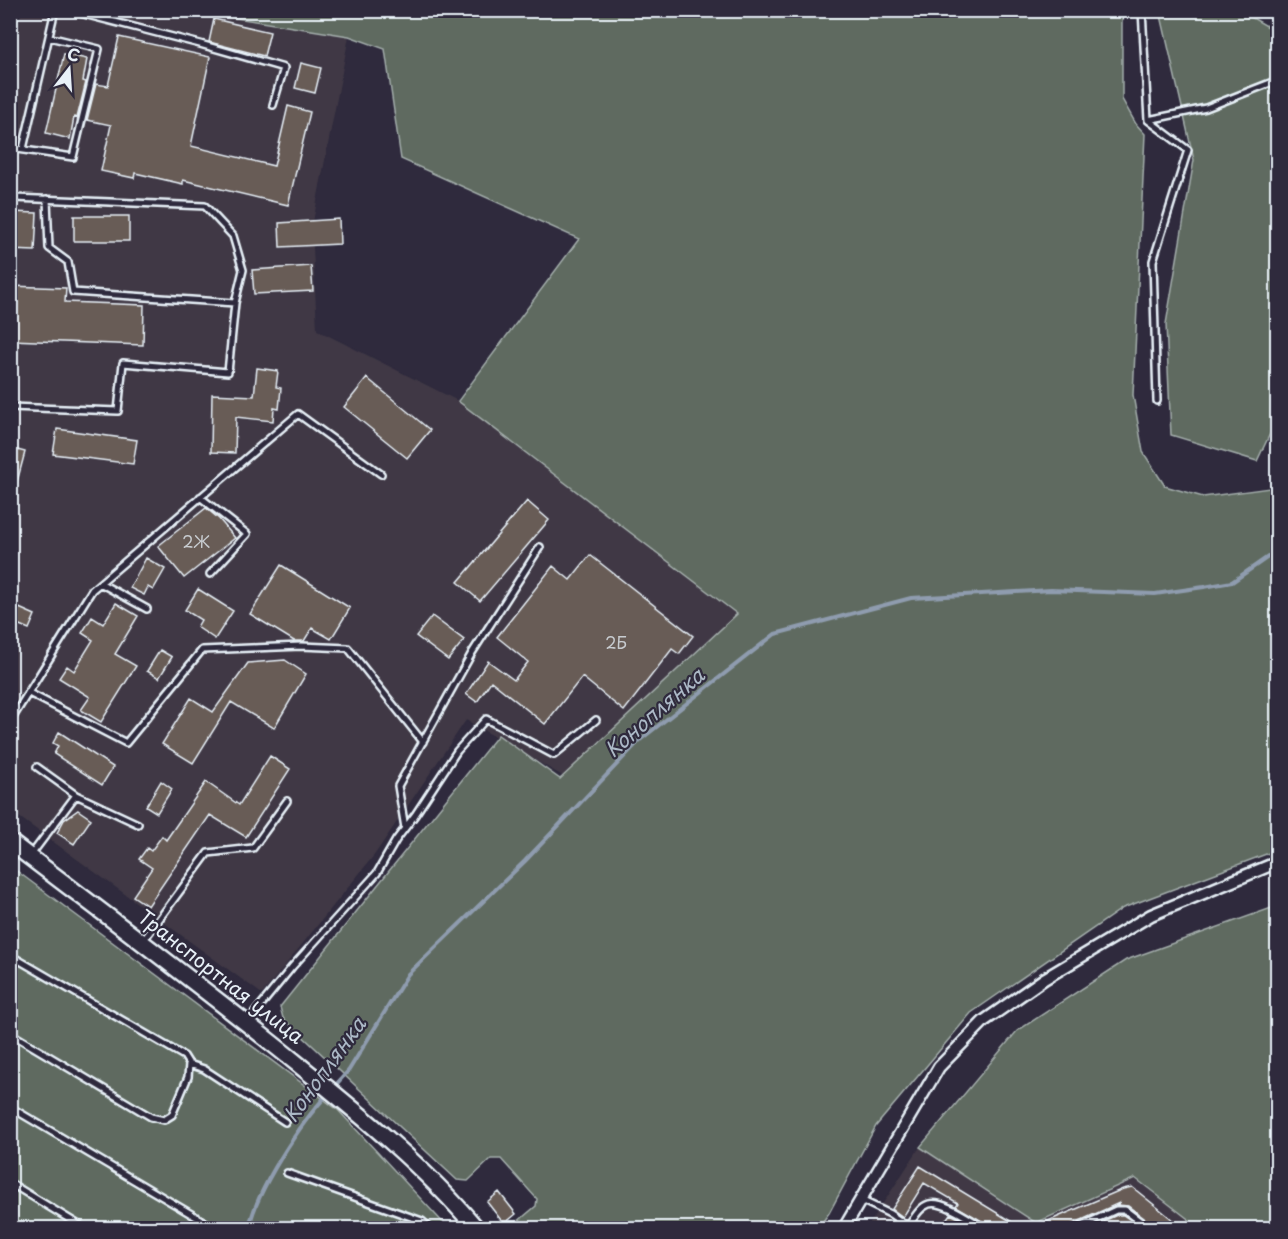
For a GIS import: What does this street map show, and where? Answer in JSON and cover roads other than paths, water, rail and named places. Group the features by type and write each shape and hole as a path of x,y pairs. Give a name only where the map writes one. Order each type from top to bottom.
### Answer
{"main road":[{"name":"Транспортная улица","path":"10,842 247,1023 347,1103 418,1167 476,1228"}],"street":[{"path":"844,1228 939,1067 984,1021 1044,979 1151,915 1278,862"}],"lane":[{"path":"23,149 55,10"},
{"path":"68,10 284,68 273,105"},
{"path":"1142,10 1148,120"},
{"path":"10,148 73,157 99,49 49,37"},
{"path":"1148,120 1206,108 1278,80"},
{"path":"1148,120 1188,150 1153,261 1157,401"},
{"path":"10,194 14,198 205,206 233,236 243,270 235,303 228,372 123,363 118,411 10,407"},
{"path":"47,199 49,248 68,262 74,292 235,303"},
{"path":"10,722 92,590 298,414 381,474"},
{"path":"200,497 247,534 210,574"},
{"path":"405,828 398,786 472,653 540,547"},
{"path":"100,583 147,609"},
{"path":"28,693 126,742 202,650 301,646 348,648 423,742"},
{"path":"247,1023 292,968 377,873 396,840 457,752 486,719 554,755 596,720"},
{"path":"37,767 76,795 138,824"},
{"path":"30,857 76,795"},
{"path":"142,943 208,853 253,848 287,801"},
{"path":"10,954 184,1056 189,1064 188,1077 172,1115 164,1120 151,1117 10,1033"},
{"path":"189,1064 204,1069 285,1122"},
{"path":"10,1107 215,1228"},
{"path":"287,1173 422,1221 430,1228"},
{"path":"10,1183 84,1228"},
{"path":"861,1200 890,1214 909,1228 920,1210 928,1204 938,1203 985,1228"},
{"path":"1078,1228 1116,1210 1125,1210 1149,1228"}],"waterway":[{"name":"Коноплянка","path":"333,1088 349,1070 408,974 525,861 640,740 775,634 911,598 1051,590 1155,594 1204,587 1232,582 1278,550"},
{"name":"Коноплянка","path":"249,1228 260,1195 281,1158 305,1122 328,1094"}]}
